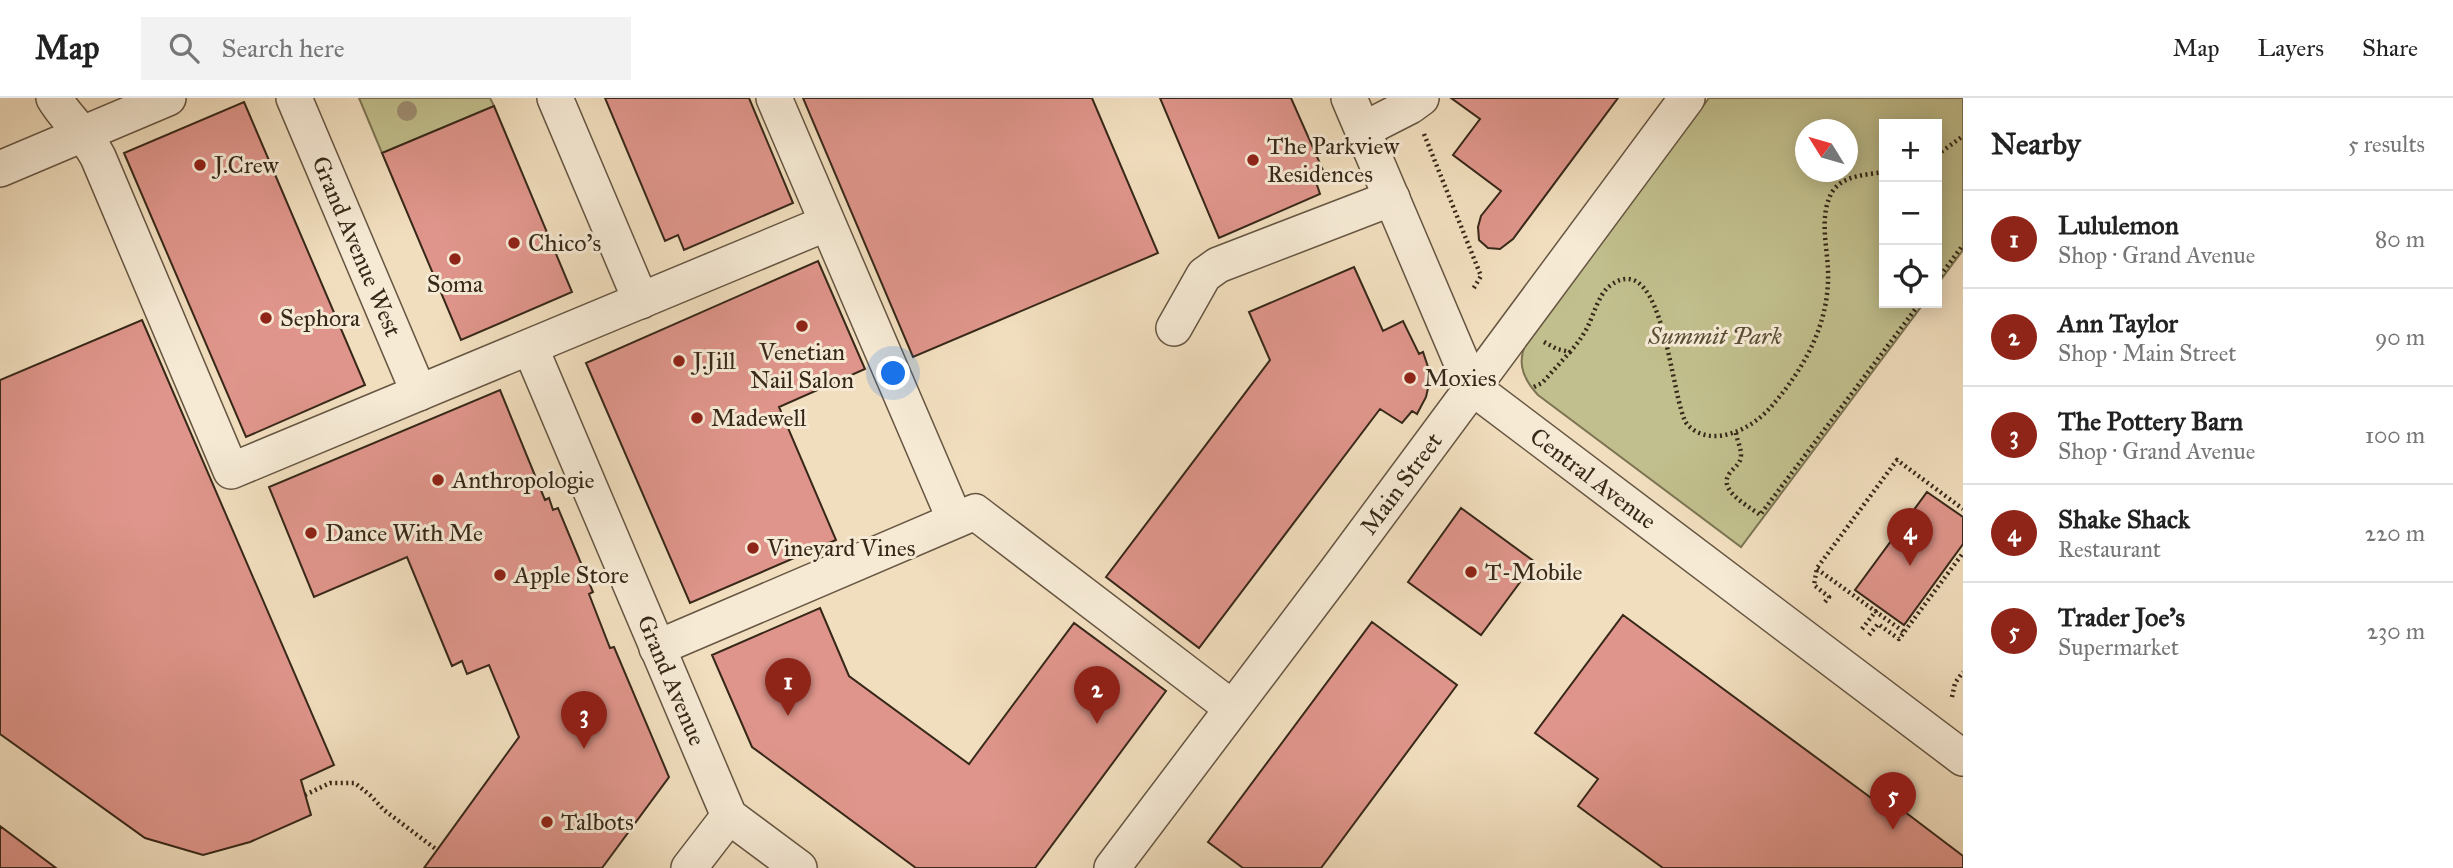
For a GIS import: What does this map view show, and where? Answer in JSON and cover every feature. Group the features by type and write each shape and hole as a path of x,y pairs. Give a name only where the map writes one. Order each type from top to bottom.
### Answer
{"street":[{"path":"54,98 98,158 230,471 827,223"},
{"path":"0,169 168,98"},
{"name":"Grand Avenue West","path":"294,98 419,393"},
{"path":"555,98 641,301"},
{"path":"774,98 955,520"},
{"name":"Central Avenue","path":"1349,98 1472,387 1963,758"},
{"name":"Main Street","path":"1112,868 1338,569 1687,98"},
{"path":"1363,130 1416,101"},
{"path":"1174,328 1204,275 1218,265 1392,198"},
{"name":"Grand Avenue","path":"530,347 729,816"},
{"path":"657,648 975,512 1232,708"},
{"path":"690,868 729,816 799,868"}],"path":[{"path":"1416,101 1481,276 1472,291"},
{"path":"1942,151 1963,136"},
{"path":"1534,387 1542,383 1581,338 1604,293 1611,285 1628,280 1644,287 1657,310 1680,410 1686,423 1694,431 1707,436 1735,433 1751,425 1778,399 1808,356 1819,332 1828,292 1824,216 1832,193 1838,184 1848,178 1879,173"},
{"path":"1942,273 1963,245"},
{"path":"1735,433 1741,456 1739,464 1726,481 1728,488 1760,514 1916,308"},
{"path":"1541,340 1557,349 1570,352"},
{"path":"1825,602 1829,597 1814,585 1817,568 1897,460 1963,509"},
{"path":"1869,635 1878,624 1899,639 1963,553"},
{"path":"1817,568 1877,609 1904,632"},
{"path":"1862,629 1877,609"},
{"path":"1952,697 1955,683 1963,672"},
{"path":"306,795 330,783 355,783 384,810 437,850"}],"green space":[{"path":"359,98 490,98 494,106 382,153"},
{"name":"Summit Park","path":"1709,98 1963,98 1963,250 1942,278 1942,119 1879,119 1879,308 1920,308 1741,547 1538,395 1522,368 1525,345"}],"building":[{"path":"605,98 749,98 793,203 684,250 678,235 665,241"},
{"path":"803,98 1092,98 1158,253 913,357"},
{"name":"The Parkview Residences","path":"1160,98 1291,98 1326,177 1316,182 1320,194 1219,238"},
{"path":"1451,98 1618,98 1513,239 1500,249 1488,248 1479,240 1478,227 1481,216 1501,191 1453,155 1480,119"},
{"path":"244,102 365,385 246,437 124,153"},
{"path":"494,106 572,292 461,340 382,153"},
{"path":"818,261 865,369 779,407 836,540 690,603 586,363"},
{"path":"1354,267 1383,331 1403,321 1419,354 1423,352 1428,367 1429,384 1426,397 1417,414 1412,411 1402,423 1380,409 1199,648 1106,577 1270,360 1249,312"},
{"path":"142,320 334,765 301,780 311,815 250,842 203,855 145,838 0,734 0,380"},
{"path":"500,390 545,500 549,498 553,510 558,508 593,592 589,594 610,648 614,647 669,777 602,868 424,868 519,737 489,665 467,674 462,661 452,666 407,557 314,597 269,487"},
{"path":"1927,492 1963,517 1963,544 1904,625 1855,590"},
{"name":"T-Mobile","path":"1461,508 1535,562 1481,635 1408,582"},
{"path":"820,608 849,676 969,764 1074,623 1166,691 1035,868 916,868 752,747 712,655"},
{"path":"1623,615 1878,803 1884,796 1963,856 1963,868 1663,868 1590,815 1578,806 1598,779 1535,733"},
{"path":"1372,622 1457,685 1321,868 1243,868 1208,842"},
{"path":"0,826 56,868 0,868"}],"place":[{"name":"The Parkview Residences","path":"1253,160"},
{"name":"J.Crew","path":"200,165"},
{"name":"Chico's","path":"514,243"},
{"name":"Soma","path":"455,259"},
{"name":"Sephora","path":"266,318"},
{"name":"Venetian Nail Salon","path":"802,326"},
{"name":"J.Jill","path":"679,361"},
{"name":"Moxies","path":"1410,378"},
{"name":"Madewell","path":"697,418"},
{"name":"Anthropologie","path":"438,480"},
{"name":"Dance With Me","path":"311,533"},
{"name":"Vineyard Vines","path":"753,548"},
{"name":"Shake Shack","path":"1910,566"},
{"name":"T-Mobile","path":"1471,572"},
{"name":"Apple Store","path":"500,575"},
{"name":"Lululemon","path":"788,716"},
{"name":"Ann Taylor","path":"1097,724"},
{"name":"The Pottery Barn","path":"584,749"},
{"name":"Talbots","path":"547,822"},
{"name":"Trader Joe's","path":"1893,830"}]}
